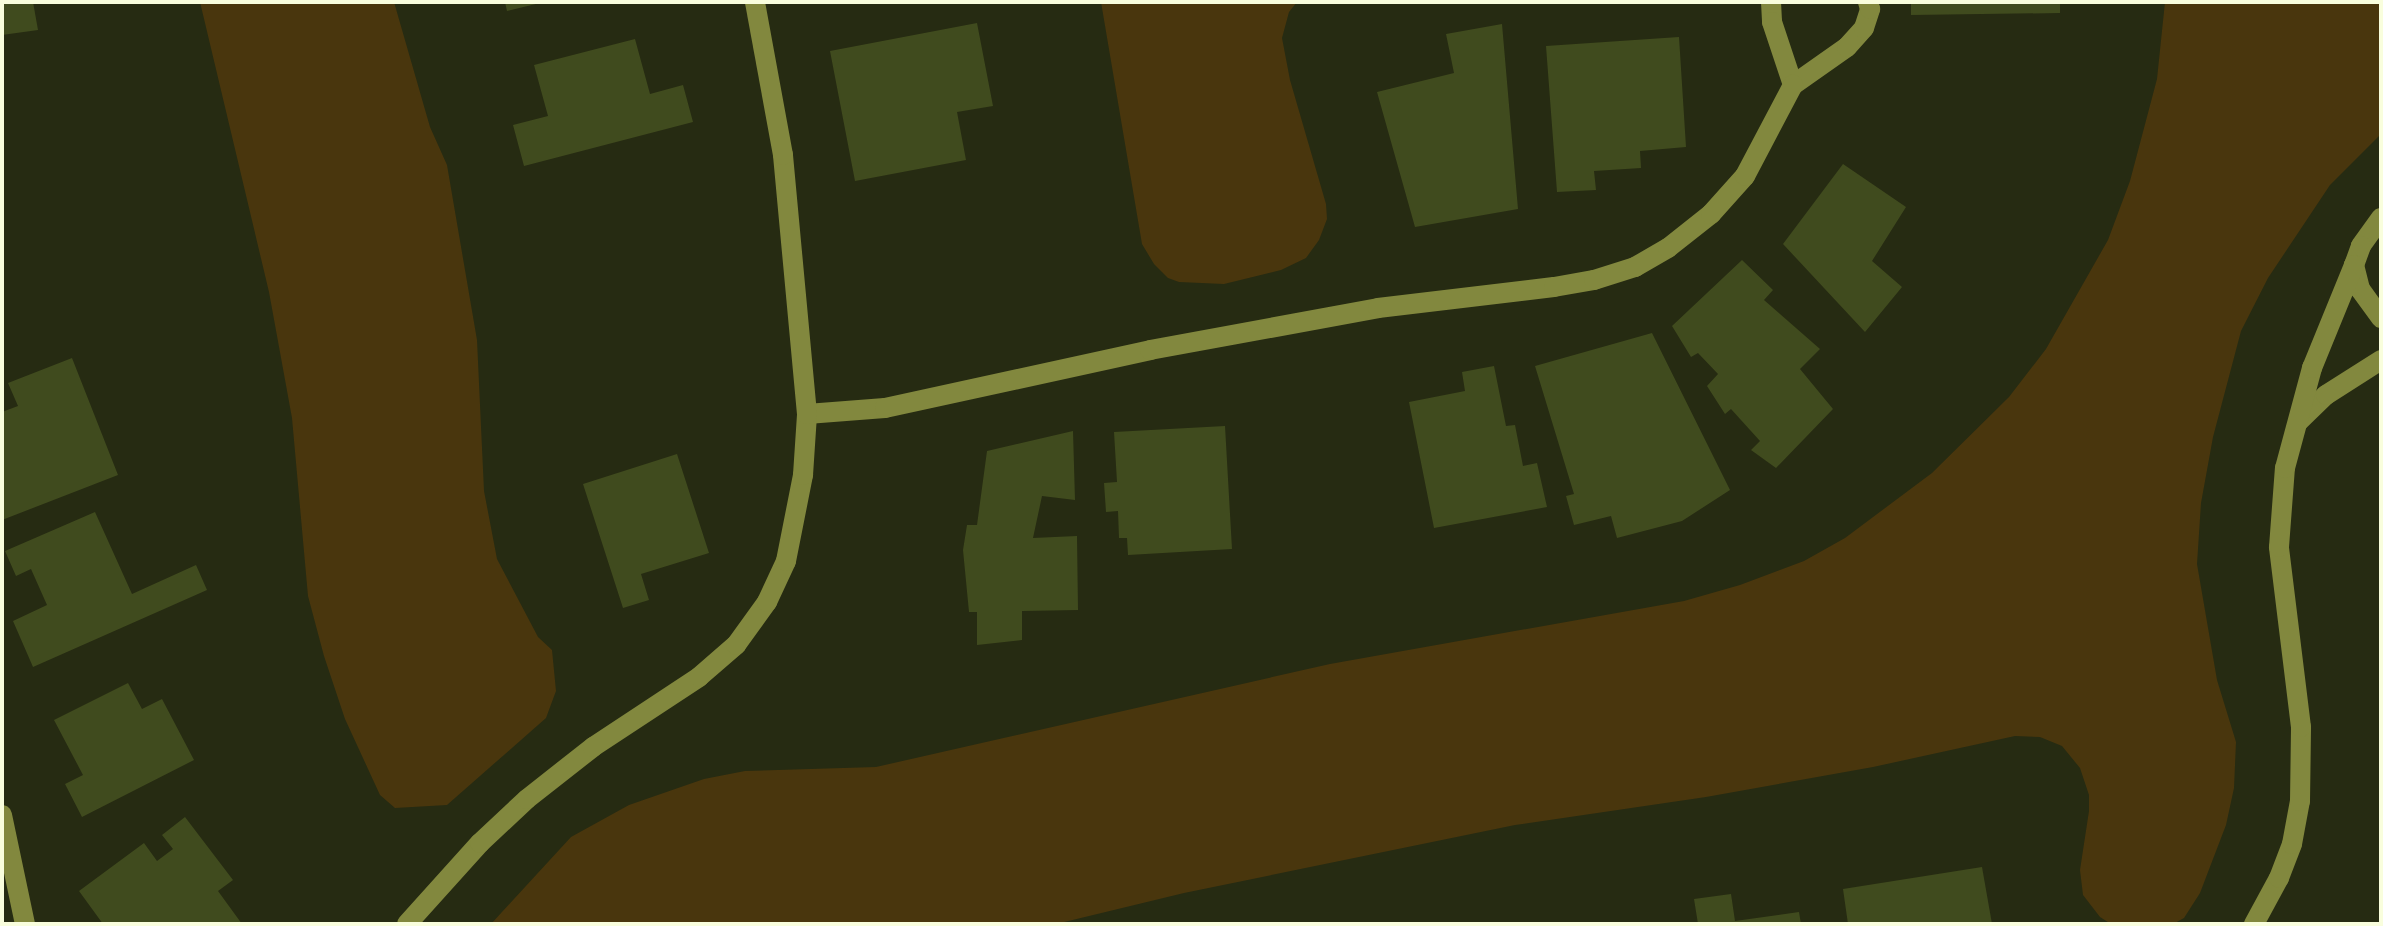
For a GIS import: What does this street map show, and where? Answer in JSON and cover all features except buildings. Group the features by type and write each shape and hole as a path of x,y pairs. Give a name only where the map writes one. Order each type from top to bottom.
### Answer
{"street":[{"path":"407,924 480,843 527,799 593,747 699,677 736,645 767,602 786,561 803,475 807,414 783,155 755,2"},
{"path":"1771,2 1772,22 1793,85"},
{"path":"807,414 885,408 1150,350 1378,308 1568,285 1635,267 1668,248 1711,214 1745,176 1793,85 1847,47 1864,28 1870,9 1868,2"},
{"path":"2254,924 2279,878 2292,844 2300,801 2301,727 2279,547 2285,468 2312,368 2361,246 2381,218"},
{"path":"2354,265 2360,289 2381,318"},
{"path":"2298,422 2326,395 2381,360"},
{"path":"2,815 25,924"}],"shaded area":[{"path":"200,2 394,2 430,127 447,165 477,340 484,491 497,559 538,637 552,650 556,691 546,718 447,805 395,808 380,795 345,719 324,656 308,596 292,418 269,292"},
{"path":"1101,2 1297,2 1289,12 1282,38 1290,80 1326,204 1327,219 1319,240 1306,258 1281,270 1224,284 1179,282 1168,278 1154,264 1142,244"},
{"path":"2165,2 2381,2 2381,134 2330,185 2268,278 2241,331 2213,437 2201,503 2197,564 2217,680 2236,742 2234,788 2226,825 2200,893 2184,918 2173,924 2111,924 2100,917 2083,895 2080,870 2089,795 2080,768 2062,746 2040,737 2015,736 1873,767 1706,797 1515,825 1184,893 1056,924 491,924 571,837 629,805 704,779 745,771 876,767 1330,664 1684,601 1740,585 1804,561 1845,538 1932,473 2009,397 2046,349 2108,240 2130,181 2157,79"}]}
